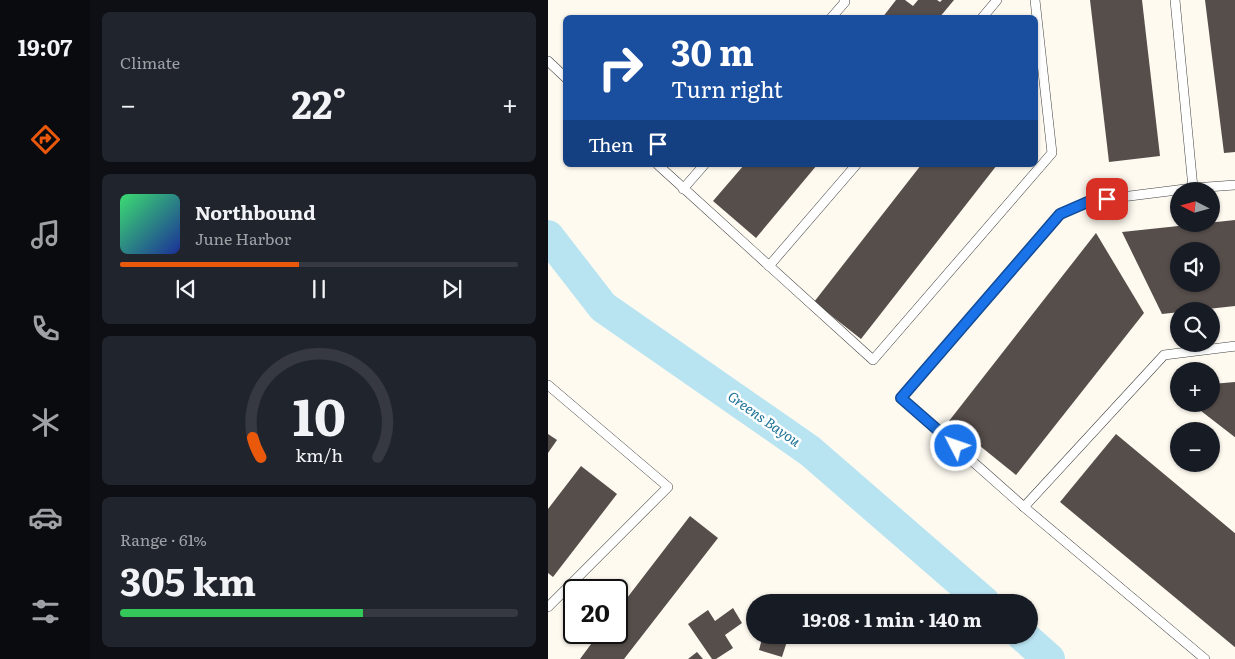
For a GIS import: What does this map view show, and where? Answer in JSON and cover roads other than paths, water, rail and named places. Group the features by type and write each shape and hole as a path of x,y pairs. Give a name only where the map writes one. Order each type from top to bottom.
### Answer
{"lane":[{"path":"833,15 844,0"},
{"path":"984,15 997,0"},
{"path":"1035,0 1037,15"},
{"path":"1175,0 1192,182"},
{"path":"660,167 873,360 1052,153 1038,27"},
{"path":"548,61 563,75"},
{"path":"683,189 702,167"},
{"path":"769,266 854,167"},
{"path":"1220,186 1236,185"},
{"path":"1170,191 1090,201 1060,214 901,398 1024,507 1205,659"},
{"path":"1024,507 1164,354 1236,346"},
{"path":"548,385 668,487 548,607"}],"waterway":[{"name":"Greens Bayou","path":"548,236 603,307 810,451 975,594"},
{"name":"Greens Bayou","path":"1032,644 1049,659"}]}
